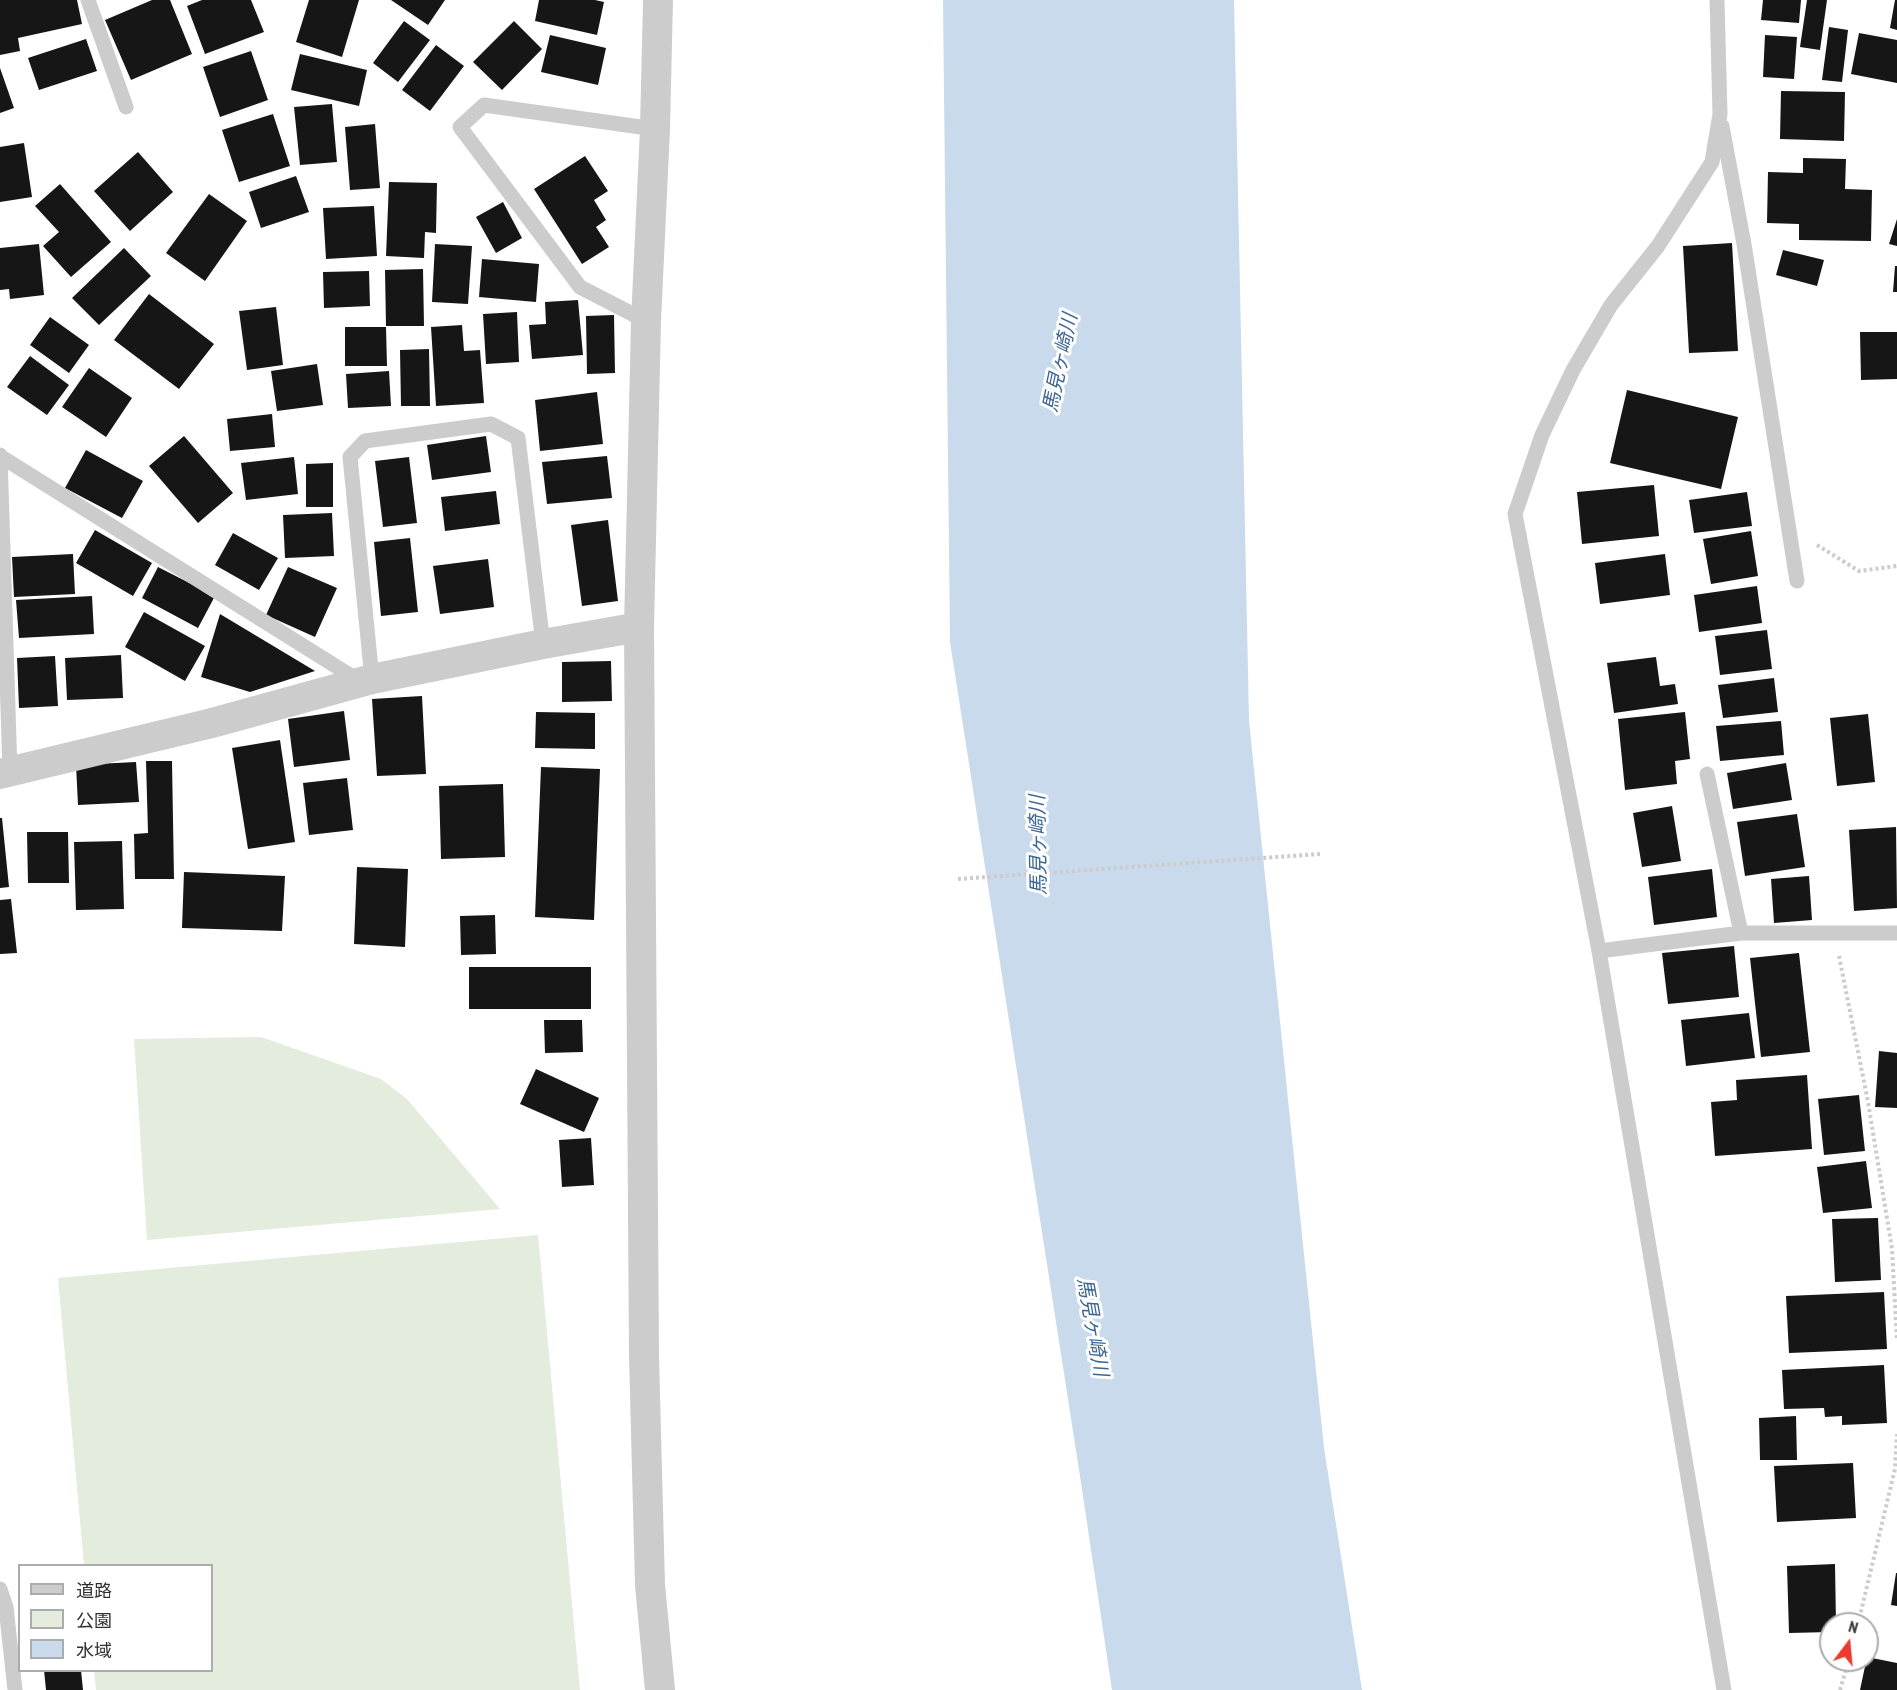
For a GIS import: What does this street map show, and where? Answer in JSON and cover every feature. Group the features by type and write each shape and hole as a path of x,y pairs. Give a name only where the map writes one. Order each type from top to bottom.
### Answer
{"street":[{"path":"658,0 655,129 646,321 639,627 644,1356 650,1585 660,1690"},
{"path":"5,773 212,723 367,681 543,644 639,627"}],"lane":[{"path":"88,0 126,107"},
{"path":"1717,0 1720,114 1744,244 1797,581"},
{"path":"646,321 580,287 460,127 484,105 655,129"},
{"path":"1720,114 1712,162 1658,246 1611,305 1573,370 1542,435 1515,514 1599,951 1724,1690"},
{"path":"367,681 350,457 365,441 491,424 518,438 543,644"},
{"path":"0,456 367,681"},
{"path":"0,456 5,773"},
{"path":"1707,774 1741,933"},
{"path":"1599,951 1741,933 1897,933"},
{"path":"0,1589 6,1607 15,1690"}],"path":[{"path":"1788,527 1859,571 1897,566"},
{"path":"958,879 1320,854"},
{"path":"1834,932 1868,1102 1892,1249 1897,1341"},
{"path":"1861,1612 1895,1469 1897,1434"},
{"path":"1840,1690 1845,1672"}],"green space":[{"path":"261,1037 381,1079 407,1099 500,1209 147,1240 134,1039"},
{"path":"538,1235 580,1690 96,1690 94,1672 213,1672 213,1564 84,1564 58,1278"}],"water":[{"name":"馬見ヶ崎川","path":"943,0 1234,0 1249,721 1324,1448 1362,1690 1112,1690 950,642"}],"building":[{"path":"0,0 77,0 82,24 18,38 20,51 0,55"},
{"path":"152,0 170,0 192,54 131,80 105,20"},
{"path":"202,0 251,0 264,32 205,54 187,6"},
{"path":"309,0 359,0 342,57 296,42"},
{"path":"391,0 445,0 428,25"},
{"path":"539,0 604,2 597,35 535,21"},
{"path":"1763,0 1801,0 1799,23 1761,20"},
{"path":"1807,0 1827,0 1820,50 1800,47"},
{"path":"1895,0 1897,0 1897,30 1890,28"},
{"path":"404,21 430,40 398,82 373,63"},
{"path":"514,21 542,49 502,90 473,62"},
{"path":"1829,27 1848,30 1842,82 1822,80"},
{"path":"1859,33 1897,40 1897,83 1851,74"},
{"path":"550,35 606,48 598,85 541,72"},
{"path":"1765,35 1797,37 1794,79 1763,77"},
{"path":"86,39 97,71 39,90 28,58"},
{"path":"436,45 464,66 430,111 402,90"},
{"path":"251,51 268,100 220,117 203,67"},
{"path":"300,54 367,70 359,106 291,90"},
{"path":"0,68 14,108 0,113"},
{"path":"1781,91 1845,92 1844,141 1780,139"},
{"path":"332,104 337,162 300,165 294,107"},
{"path":"273,114 290,166 239,182 222,130"},
{"path":"375,124 380,188 350,190 345,127"},
{"path":"24,143 32,197 0,202 0,147"},
{"path":"138,152 173,192 130,231 94,191"},
{"path":"585,156 608,191 594,200 606,220 596,227 609,247 582,264 534,189"},
{"path":"1803,158 1846,159 1845,189 1872,190 1871,241 1799,240 1799,224 1767,223 1768,172 1803,173"},
{"path":"296,176 309,212 261,228 249,192"},
{"path":"389,182 437,183 436,233 425,232 424,258 386,256"},
{"path":"60,184 111,242 71,277 43,246 59,232 35,206"},
{"path":"209,194 247,221 205,281 166,253"},
{"path":"503,202 522,238 496,253 476,217"},
{"path":"374,206 377,256 326,259 323,208"},
{"path":"1897,219 1897,246 1889,244"},
{"path":"1732,243 1738,351 1689,353 1683,246"},
{"path":"39,244 44,295 10,299 9,289 0,290 0,248"},
{"path":"435,244 472,246 468,304 432,302"},
{"path":"124,248 151,276 99,325 72,298"},
{"path":"1783,250 1824,260 1817,286 1776,275"},
{"path":"482,259 539,264 536,302 479,297"},
{"path":"1895,266 1897,266 1897,292 1893,292"},
{"path":"423,269 424,326 386,326 385,270"},
{"path":"369,271 370,306 324,308 323,272"},
{"path":"149,294 214,344 179,389 114,340"},
{"path":"578,300 583,355 532,359 529,325 546,324 545,302"},
{"path":"276,307 283,365 247,370 239,311"},
{"path":"517,312 519,362 486,364 483,314"},
{"path":"614,315 615,373 587,374 586,316"},
{"path":"50,317 89,345 69,373 30,345"},
{"path":"462,325 464,351 480,350 484,403 436,406 431,327"},
{"path":"345,327 386,327 387,366 345,366"},
{"path":"1860,332 1897,332 1897,379 1861,380"},
{"path":"429,349 430,406 401,406 400,350"},
{"path":"30,356 69,385 47,415 7,387"},
{"path":"317,364 323,405 277,411 271,371"},
{"path":"89,368 132,398 106,437 62,407"},
{"path":"389,371 391,406 348,408 346,374"},
{"path":"1627,390 1738,417 1721,489 1610,463"},
{"path":"597,392 603,444 540,451 535,400"},
{"path":"272,414 275,447 230,451 227,419"},
{"path":"184,436 233,493 198,523 149,466"},
{"path":"486,436 491,472 432,480 427,445"},
{"path":"86,450 143,481 122,518 65,488"},
{"path":"607,456 612,498 547,504 542,462"},
{"path":"294,457 298,494 246,500 241,463"},
{"path":"409,457 417,523 383,527 375,461"},
{"path":"333,463 333,507 306,507 306,464"},
{"path":"1654,485 1659,536 1582,544 1577,492"},
{"path":"496,491 500,524 445,531 441,497"},
{"path":"1747,492 1752,526 1694,533 1689,500"},
{"path":"332,513 334,556 285,558 283,515"},
{"path":"608,520 618,601 582,606 571,525"},
{"path":"95,530 152,563 133,596 76,563"},
{"path":"1751,531 1758,576 1711,584 1703,539"},
{"path":"233,533 278,558 259,590 215,565"},
{"path":"410,538 418,612 381,616 374,542"},
{"path":"73,554 75,594 14,597 12,557"},
{"path":"1665,554 1670,595 1600,604 1595,563"},
{"path":"488,559 494,607 440,614 433,566"},
{"path":"158,567 215,596 198,628 142,598"},
{"path":"288,567 337,588 315,637 266,615"},
{"path":"1757,586 1762,623 1699,632 1694,595"},
{"path":"92,596 94,634 19,638 16,600"},
{"path":"144,612 205,646 185,681 125,647"},
{"path":"220,614 315,671 250,692 201,677"},
{"path":"1767,630 1772,669 1720,675 1715,636"},
{"path":"121,655 123,698 67,700 65,658"},
{"path":"55,656 58,706 19,708 17,658"},
{"path":"1656,657 1660,686 1675,684 1678,704 1614,713 1607,663"},
{"path":"611,661 612,701 562,702 562,662"},
{"path":"1774,678 1778,712 1723,718 1718,685"},
{"path":"422,696 426,774 377,776 372,699"},
{"path":"344,711 350,760 294,767 288,719"},
{"path":"536,712 595,713 595,749 535,748"},
{"path":"1685,712 1690,759 1675,761 1677,784 1625,790 1618,719"},
{"path":"1868,714 1875,782 1837,786 1830,718"},
{"path":"1781,721 1784,755 1720,761 1716,726"},
{"path":"280,740 295,842 248,849 232,748"},
{"path":"146,761 172,761 174,879 135,879 134,834 148,833"},
{"path":"136,762 139,802 78,805 76,765"},
{"path":"1786,763 1792,800 1733,809 1727,773"},
{"path":"541,767 600,769 594,920 535,917"},
{"path":"347,778 353,830 309,835 303,783"},
{"path":"503,784 505,857 441,859 439,786"},
{"path":"1672,806 1681,861 1642,867 1633,813"},
{"path":"1797,814 1805,867 1745,876 1737,822"},
{"path":"0,818 2,818 9,887 0,888"},
{"path":"1896,827 1897,908 1854,911 1849,830"},
{"path":"27,832 68,832 69,883 28,883"},
{"path":"122,841 124,909 76,910 74,842"},
{"path":"357,867 408,869 405,947 354,944"},
{"path":"1712,869 1717,917 1654,925 1648,877"},
{"path":"184,872 285,876 282,931 182,928"},
{"path":"1809,876 1812,920 1774,923 1771,879"},
{"path":"11,899 17,953 0,954 0,900"},
{"path":"495,915 496,954 461,955 460,916"},
{"path":"1734,946 1739,997 1668,1004 1662,953"},
{"path":"1799,953 1810,1052 1761,1057 1750,958"},
{"path":"469,967 591,967 591,1009 469,1009"},
{"path":"1749,1013 1755,1058 1686,1066 1681,1020"},
{"path":"544,1020 582,1020 583,1052 545,1053"},
{"path":"1879,1051 1897,1053 1897,1108 1875,1107"},
{"path":"536,1069 599,1098 584,1132 520,1104"},
{"path":"1807,1075 1812,1149 1715,1156 1711,1102 1737,1100 1736,1080"},
{"path":"1859,1095 1865,1151 1824,1155 1818,1099"},
{"path":"591,1138 594,1185 562,1187 559,1140"},
{"path":"1866,1161 1872,1208 1823,1213 1817,1167"},
{"path":"1878,1218 1881,1280 1835,1282 1832,1219"},
{"path":"1884,1292 1887,1349 1789,1353 1786,1296"},
{"path":"1884,1365 1887,1423 1842,1425 1842,1416 1825,1417 1824,1408 1784,1409 1782,1370"},
{"path":"1796,1416 1797,1460 1760,1460 1759,1418"},
{"path":"1853,1463 1856,1518 1777,1522 1774,1466"},
{"path":"1835,1564 1836,1612 1819,1612 1819,1632 1789,1633 1787,1566"},
{"path":"1897,1573 1897,1606 1891,1605"},
{"path":"1879,1659 1897,1663 1897,1690 1860,1690 1864,1672 1879,1672"},
{"path":"44,1672 81,1672 83,1690 46,1690"}]}
